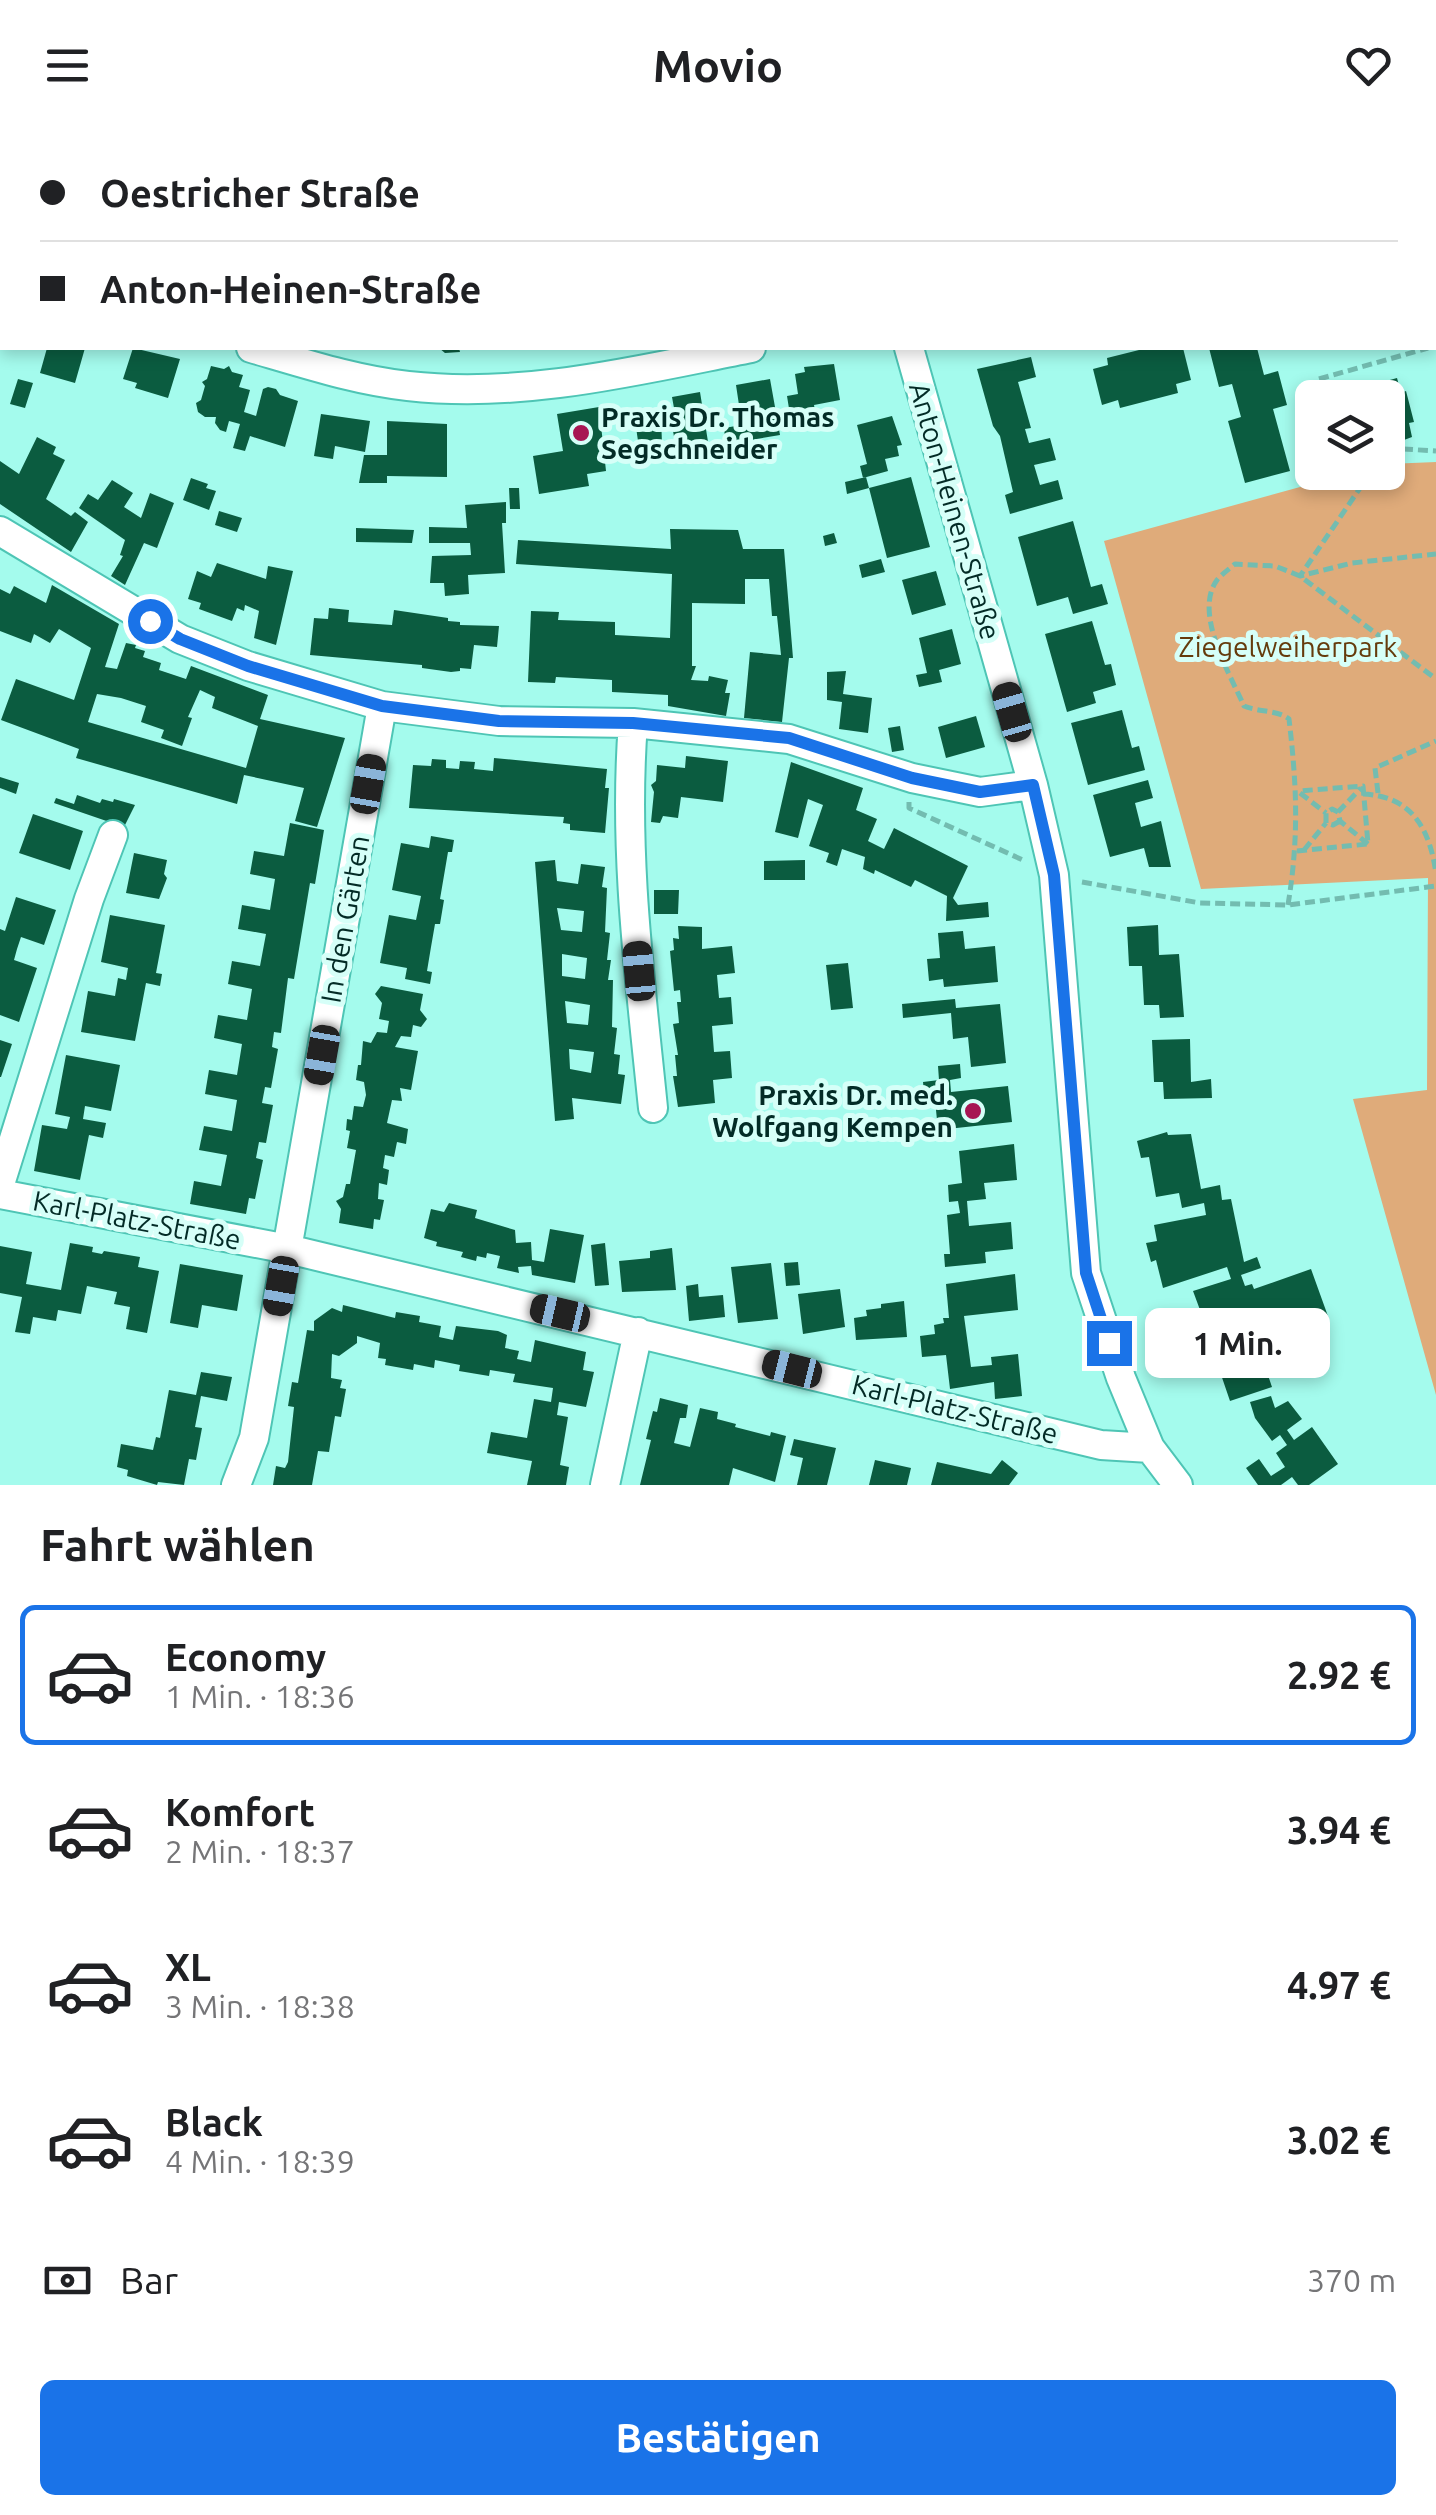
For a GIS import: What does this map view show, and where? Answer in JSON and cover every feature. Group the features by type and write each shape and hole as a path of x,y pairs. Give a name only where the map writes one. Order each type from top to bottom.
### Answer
{"street":[{"path":"258,350 336,374 390,383 501,389 599,378 742,350"},
{"name":"Anton-Heinen-Straße","path":"909,350 1033,785 1054,875 1086,1273 1121,1378 1150,1448 1178,1485"},
{"path":"0,531 180,639 248,666 382,706 499,721 633,723 789,738 912,778 980,792 1033,785"},
{"name":"In den Gärten","path":"236,1485 254,1438 382,706"},
{"path":"633,723 628,796 630,879 653,1108"},
{"name":"Karl-Platz-Straße","path":"0,1184 88,898 114,835"},
{"name":"Karl-Platz-Straße","path":"0,1194 288,1249 1101,1444 1150,1448"},
{"path":"605,1485 638,1332"}],"path":[{"path":"1320,379 1419,350"},
{"path":"1405,449 1436,450"},
{"path":"1300,576 1358,490"},
{"path":"1300,576 1352,563 1436,554"},
{"path":"1288,906 1300,850 1289,719 1283,714 1244,706 1212,633 1209,598 1216,581 1234,564 1275,566 1300,576 1436,679"},
{"path":"1378,794 1375,768 1436,742"},
{"path":"912,778 909,808 1054,875 1200,904 1288,906 1436,886"},
{"path":"1298,791 1363,790 1412,810 1432,843 1436,874"},
{"path":"1338,812 1363,790"},
{"path":"1363,790 1368,844"},
{"path":"1298,791 1326,813"},
{"path":"1326,813 1332,809 1338,812"},
{"path":"1338,812 1340,821 1368,844"},
{"path":"1300,850 1326,822 1326,813"},
{"path":"1326,822 1333,825 1340,821"},
{"path":"1300,850 1368,844"}],"green space":[{"name":"Ziegelweiherpark","path":"1436,462 1436,1395 1353,1099 1427,1090 1428,878 1201,889 1104,541 1295,488 1405,490 1405,463"}],"building":[{"path":"46,350 84,350 75,383 40,373"},
{"path":"132,350 180,359 168,398 135,388 137,383 123,379"},
{"path":"1139,350 1184,350 1191,380 1176,384 1178,393 1120,408 1118,400 1102,405 1093,369 1108,365 1107,358"},
{"path":"1210,350 1258,350 1264,375 1278,371 1287,405 1273,409 1290,471 1245,483 1228,421 1241,417 1232,384 1219,387"},
{"path":"1031,357 1036,377 1018,382 1031,428 1025,429 1029,443 1050,438 1056,460 1034,465 1040,485 1058,480 1063,499 1010,514 1005,495 1013,492 1000,436 993,426 977,369"},
{"path":"834,364 840,400 814,405 816,416 791,421 787,396 798,394 795,374 805,372 804,367"},
{"path":"211,366 229,366 232,372 243,375 239,387 250,390 244,412 256,416 263,389 268,387 298,401 285,447 250,436 245,451 233,448 240,424 229,421 226,432 215,423 216,417 198,412 196,403 201,400 205,386 202,382"},
{"path":"18,379 33,383 25,408 10,404"},
{"path":"770,379 780,435 745,441 747,455 727,458 724,428 742,425 736,385"},
{"path":"1406,391 1414,422 1409,423 1412,437 1405,440"},
{"path":"700,392 709,448 677,453 673,431 678,430 672,397"},
{"name":"Praxis Dr. Thomas Segschneider","path":"599,407 606,471 587,474 589,486 539,494 533,456 563,451 557,414"},
{"path":"321,414 370,421 365,452 335,446 333,459 314,456"},
{"path":"661,416 662,444 639,448 635,420"},
{"path":"892,416 902,445 897,446 899,456 885,459 888,471 863,478 860,466 867,464 857,425"},
{"path":"387,421 447,424 447,477 387,476 387,483 359,483 364,455 387,455"},
{"path":"37,437 56,447 53,454 65,460 46,499 88,522 71,552 0,504 0,461 19,474"},
{"path":"866,477 869,488 847,494 845,482"},
{"path":"911,477 930,547 887,558 869,488"},
{"path":"191,478 216,491 209,510 183,500"},
{"path":"112,480 133,493 124,507 141,518 150,493 174,503 157,548 144,543 125,585 111,576 123,556 120,555 125,540 79,508 88,494 98,500"},
{"path":"509,488 519,488 520,509 510,509"},
{"path":"506,502 506,523 502,523 505,573 468,575 469,594 445,596 444,583 430,583 432,556 471,555 470,543 429,543 429,527 467,528 465,505"},
{"path":"219,511 242,518 237,532 215,525"},
{"path":"1073,521 1091,587 1102,584 1108,604 1073,614 1068,597 1037,606 1018,537"},
{"path":"356,528 414,530 412,543 356,542"},
{"path":"670,529 738,530 743,549 784,549 793,658 789,658 782,722 744,718 750,652 781,655 769,579 745,579 745,604 692,603 692,666 696,666 691,680 708,681 709,676 728,680 726,716 668,706 668,695 612,692 612,680 556,677 555,683 528,682 531,611 559,612 558,620 615,622 615,635 670,638 672,574 516,564 518,540 671,549"},
{"path":"834,533 837,543 825,546 823,536"},
{"path":"881,559 885,572 862,578 859,565"},
{"path":"217,563 266,579 268,566 293,571 276,645 254,638 259,611 245,605 244,611 237,608 232,621 199,609 201,603 188,599 197,571 211,577"},
{"path":"936,571 946,605 912,615 902,580"},
{"path":"52,585 119,624 105,667 117,669 126,643 136,645 135,648 145,651 143,657 161,663 159,670 186,679 191,666 268,695 260,719 345,738 317,827 295,821 304,788 244,775 237,804 76,758 79,749 1,720 16,679 74,700 91,648 59,629 50,643 34,634 31,643 0,631 0,589 10,594 14,586 46,603","holes":["200,690 215,697 212,708 258,726 246,768 88,722 97,694 121,698 146,706 141,722 164,730 161,738 182,746 192,718 188,717"]},
{"path":"329,608 349,610 348,622 392,625 394,610 448,618 460,625 499,626 497,647 474,645 471,669 451,672 422,665 310,655 314,618 328,619"},
{"path":"1092,621 1105,665 1111,664 1116,685 1093,692 1096,703 1067,712 1045,634"},
{"path":"952,629 961,664 939,670 942,682 919,687 916,675 927,673 919,638"},
{"path":"846,671 843,694 872,698 868,733 839,729 842,702 827,700 827,672"},
{"path":"1122,710 1132,748 1139,746 1145,770 1088,785 1071,723"},
{"path":"976,716 985,747 946,758 938,727"},
{"path":"900,726 904,750 892,752 888,728"},
{"path":"686,756 728,761 723,802 681,797 678,818 663,816 660,823 651,822 651,785 656,781 657,765 685,768"},
{"path":"494,758 607,769 605,833 570,830 570,824 563,823 564,817 409,808 413,765 431,766 432,759 446,760 446,768 459,769 460,761 475,762 474,769 493,771"},
{"path":"791,762 863,788 856,810 877,819 868,841 884,849 894,828 968,866 953,898 958,905 988,902 989,917 946,921 947,896 915,880 911,887 875,870 874,874 863,869 865,857 842,849 837,866 826,862 829,853 809,846 823,805 808,799 798,838 775,832"},
{"path":"0,777 19,783 16,794 0,788"},
{"path":"1148,780 1153,798 1135,803 1141,827 1161,821 1171,867 1149,867 1144,848 1110,857 1093,795"},
{"path":"77,795 100,803 102,799 114,799 135,805 124,827 54,803 56,798 74,804"},
{"path":"33,814 83,831 70,870 19,853"},
{"path":"290,823 324,830 315,884 310,883 294,979 288,978 281,1033 274,1032 272,1047 278,1049 271,1088 265,1087 262,1103 273,1105 266,1143 259,1142 256,1158 263,1160 255,1199 249,1198 246,1214 190,1204 194,1181 221,1186 227,1155 199,1150 204,1126 232,1131 237,1100 205,1094 209,1070 237,1075 242,1044 214,1038 218,1015 247,1020 252,989 228,984 232,961 260,966 266,934 238,929 242,905 270,910 275,879 250,874 254,851 284,856"},
{"path":"431,836 454,840 452,852 448,852 440,924 435,924 427,971 432,972 430,984 405,979 407,968 380,963 389,915 416,920 421,896 392,890 401,843 429,848"},
{"path":"134,853 167,860 167,878 159,899 126,893"},
{"path":"555,860 557,881 578,884 581,864 605,867 602,887 607,888 605,932 610,933 607,960 611,960 608,980 613,980 612,1027 617,1028 614,1054 620,1055 618,1074 625,1075 621,1104 572,1098 574,1119 555,1121 535,862","holes":["557,908 584,911 582,932 561,930","562,954 587,958 585,979 562,976","565,1001 590,1005 588,1025 567,1023","569,1049 594,1052 591,1073 570,1069"]},
{"path":"805,860 805,880 764,880 764,861"},
{"path":"654,890 679,890 678,914 654,914"},
{"path":"16,897 56,910 44,945 21,937 17,949 14,960 37,968 19,1022 0,1015 0,929 5,931"},
{"path":"110,915 165,925 156,973 162,974 160,986 146,983 135,1041 81,1032 88,991 115,996 118,978 126,980 128,968 101,962"},
{"path":"1158,925 1159,955 1179,954 1184,1017 1160,1018 1159,1005 1144,1005 1142,966 1129,966 1127,927"},
{"path":"678,926 702,927 702,949 732,946 735,973 717,975 719,998 731,997 733,1024 712,1026 714,1052 730,1051 732,1078 713,1080 715,1103 678,1107 673,1076 677,1076 678,1055 673,1024 679,1023 677,1002 681,1002 680,990 674,991 670,951 674,950 673,938 679,939"},
{"path":"963,931 965,949 995,946 998,982 944,987 943,979 929,981 927,959 940,958 938,933"},
{"path":"848,963 853,1008 831,1010 826,965"},
{"path":"381,986 423,994 420,1010 427,1019 421,1027 413,1025 411,1037 401,1036 395,1047 418,1051 411,1090 400,1088 402,1101 392,1100 387,1123 408,1129 406,1144 397,1142 394,1157 385,1155 387,1185 379,1183 378,1199 384,1200 380,1220 374,1219 373,1229 339,1223 341,1209 336,1201 343,1197 346,1184 350,1184 356,1150 347,1148 347,1119 352,1120 354,1106 363,1107 366,1095 364,1082 356,1080 363,1041 371,1043 377,1032 387,1033 389,1021 379,1019 382,1003 375,994"},
{"path":"955,999 956,1008 1000,1004 1006,1063 971,1067 968,1037 953,1039 951,1013 903,1018 902,1004"},
{"path":"1190,1039 1191,1082 1211,1079 1212,1098 1164,1099 1163,1082 1154,1082 1152,1040"},
{"path":"0,1040 12,1044 1,1077 0,1077"},
{"path":"66,1055 120,1065 111,1111 85,1106 83,1119 106,1123 103,1138 89,1135 80,1180 34,1171 42,1125 67,1129 70,1117 55,1114"},
{"name":"Praxis Dr. med. Wolfgang Kempen","path":"960,1064 961,1078 950,1080 951,1092 1008,1086 1012,1122 938,1130 935,1100 925,1101 923,1082 939,1080 938,1066"},
{"path":"1167,1132 1191,1134 1201,1189 1220,1185 1222,1200 1231,1199 1244,1262 1257,1257 1261,1268 1241,1275 1245,1286 1252,1284 1254,1289 1311,1269 1329,1319 1277,1337 1267,1308 1230,1321 1226,1310 1203,1318 1193,1291 1231,1279 1227,1267 1163,1288 1156,1260 1151,1262 1146,1243 1157,1241 1154,1225 1206,1215 1204,1203 1182,1208 1179,1193 1156,1197 1149,1157 1141,1158 1137,1141"},
{"path":"1014,1144 1017,1180 984,1183 986,1199 967,1201 969,1226 1011,1222 1013,1249 985,1252 986,1263 945,1267 944,1254 950,1254 947,1215 960,1213 958,1201 949,1202 948,1185 962,1183 959,1151"},
{"path":"449,1203 477,1210 475,1218 515,1230 516,1243 531,1242 532,1260 544,1262 550,1229 584,1235 575,1283 532,1275 531,1266 518,1267 519,1273 497,1268 500,1256 487,1253 486,1258 477,1256 476,1261 461,1257 463,1252 436,1246 437,1242 424,1238 431,1209 444,1212"},
{"path":"70,1243 93,1247 92,1252 102,1254 104,1251 140,1257 138,1267 159,1271 147,1333 126,1329 130,1307 114,1304 117,1292 87,1286 81,1314 58,1310 56,1321 33,1317 30,1334 15,1332 22,1297 0,1293 0,1246 32,1252 26,1284 61,1290"},
{"path":"605,1243 609,1285 595,1286 591,1245"},
{"path":"672,1248 676,1290 622,1292 619,1261 650,1258 650,1251"},
{"path":"798,1262 800,1285 786,1286 784,1263"},
{"path":"771,1263 778,1319 738,1323 731,1267"},
{"path":"180,1264 243,1275 237,1311 202,1305 198,1328 170,1323"},
{"path":"1015,1274 1018,1310 964,1316 971,1367 992,1365 991,1357 1018,1354 1022,1396 995,1399 994,1382 950,1389 946,1355 922,1357 920,1336 935,1334 934,1325 949,1318 946,1284"},
{"path":"698,1284 699,1297 723,1295 725,1317 689,1321 686,1286"},
{"path":"840,1289 845,1327 803,1334 798,1294"},
{"path":"904,1301 907,1337 856,1340 854,1318 867,1316 866,1310 881,1308 881,1304"},
{"path":"343,1305 395,1318 396,1312 420,1316 419,1322 441,1326 439,1337 453,1340 456,1326 498,1331 507,1335 505,1348 519,1351 517,1359 531,1362 535,1340 586,1352 583,1370 594,1372 586,1407 559,1402 557,1415 568,1417 560,1465 569,1467 566,1485 527,1485 532,1461 487,1453 491,1432 527,1438 534,1399 551,1402 553,1388 513,1382 515,1374 490,1370 489,1376 459,1371 460,1365 435,1360 434,1368 414,1364 413,1370 385,1365 386,1359 378,1358 380,1343 357,1336 357,1343 339,1356 332,1354 331,1378 342,1380 340,1388 346,1389 341,1417 335,1416 329,1452 318,1451 312,1485 273,1485 276,1466 285,1468 288,1462 294,1407 288,1406 292,1382 298,1383 307,1330 314,1331 314,1321 332,1308 342,1312"},
{"path":"1257,1343 1272,1387 1230,1401 1215,1357"},
{"path":"201,1372 232,1377 227,1401 201,1396 195,1427 202,1428 196,1460 189,1459 184,1485 157,1485 127,1476 128,1470 117,1467 121,1444 153,1450 156,1437 160,1438 169,1390 196,1395"},
{"path":"1271,1396 1275,1408 1288,1401 1302,1419 1287,1430 1294,1440 1312,1427 1338,1464 1309,1485 1298,1485 1292,1477 1281,1485 1258,1485 1246,1468 1259,1459 1271,1476 1285,1467 1276,1453 1287,1445 1280,1435 1272,1441 1255,1418 1250,1402"},
{"path":"660,1398 688,1405 686,1418 680,1418 674,1443 690,1447 700,1408 718,1412 717,1419 736,1424 735,1427 786,1436 775,1482 733,1468 729,1485 640,1485 651,1440 646,1439"},
{"path":"794,1439 836,1448 827,1485 797,1485 803,1458 790,1455"},
{"path":"875,1460 911,1468 907,1485 869,1485"},
{"path":"1002,1460 1018,1473 1009,1485 931,1485 937,1462 991,1474"}],"place":[{"name":"Praxis Dr. Thomas Segschneider","path":"581,433"},
{"name":"Praxis Dr. med. Wolfgang Kempen","path":"973,1111"}],"route":[{"path":"150,621 180,639 248,666 382,706 499,721 633,723 789,738 912,778 980,792 1033,785 1054,875 1086,1273 1109,1343"}]}
